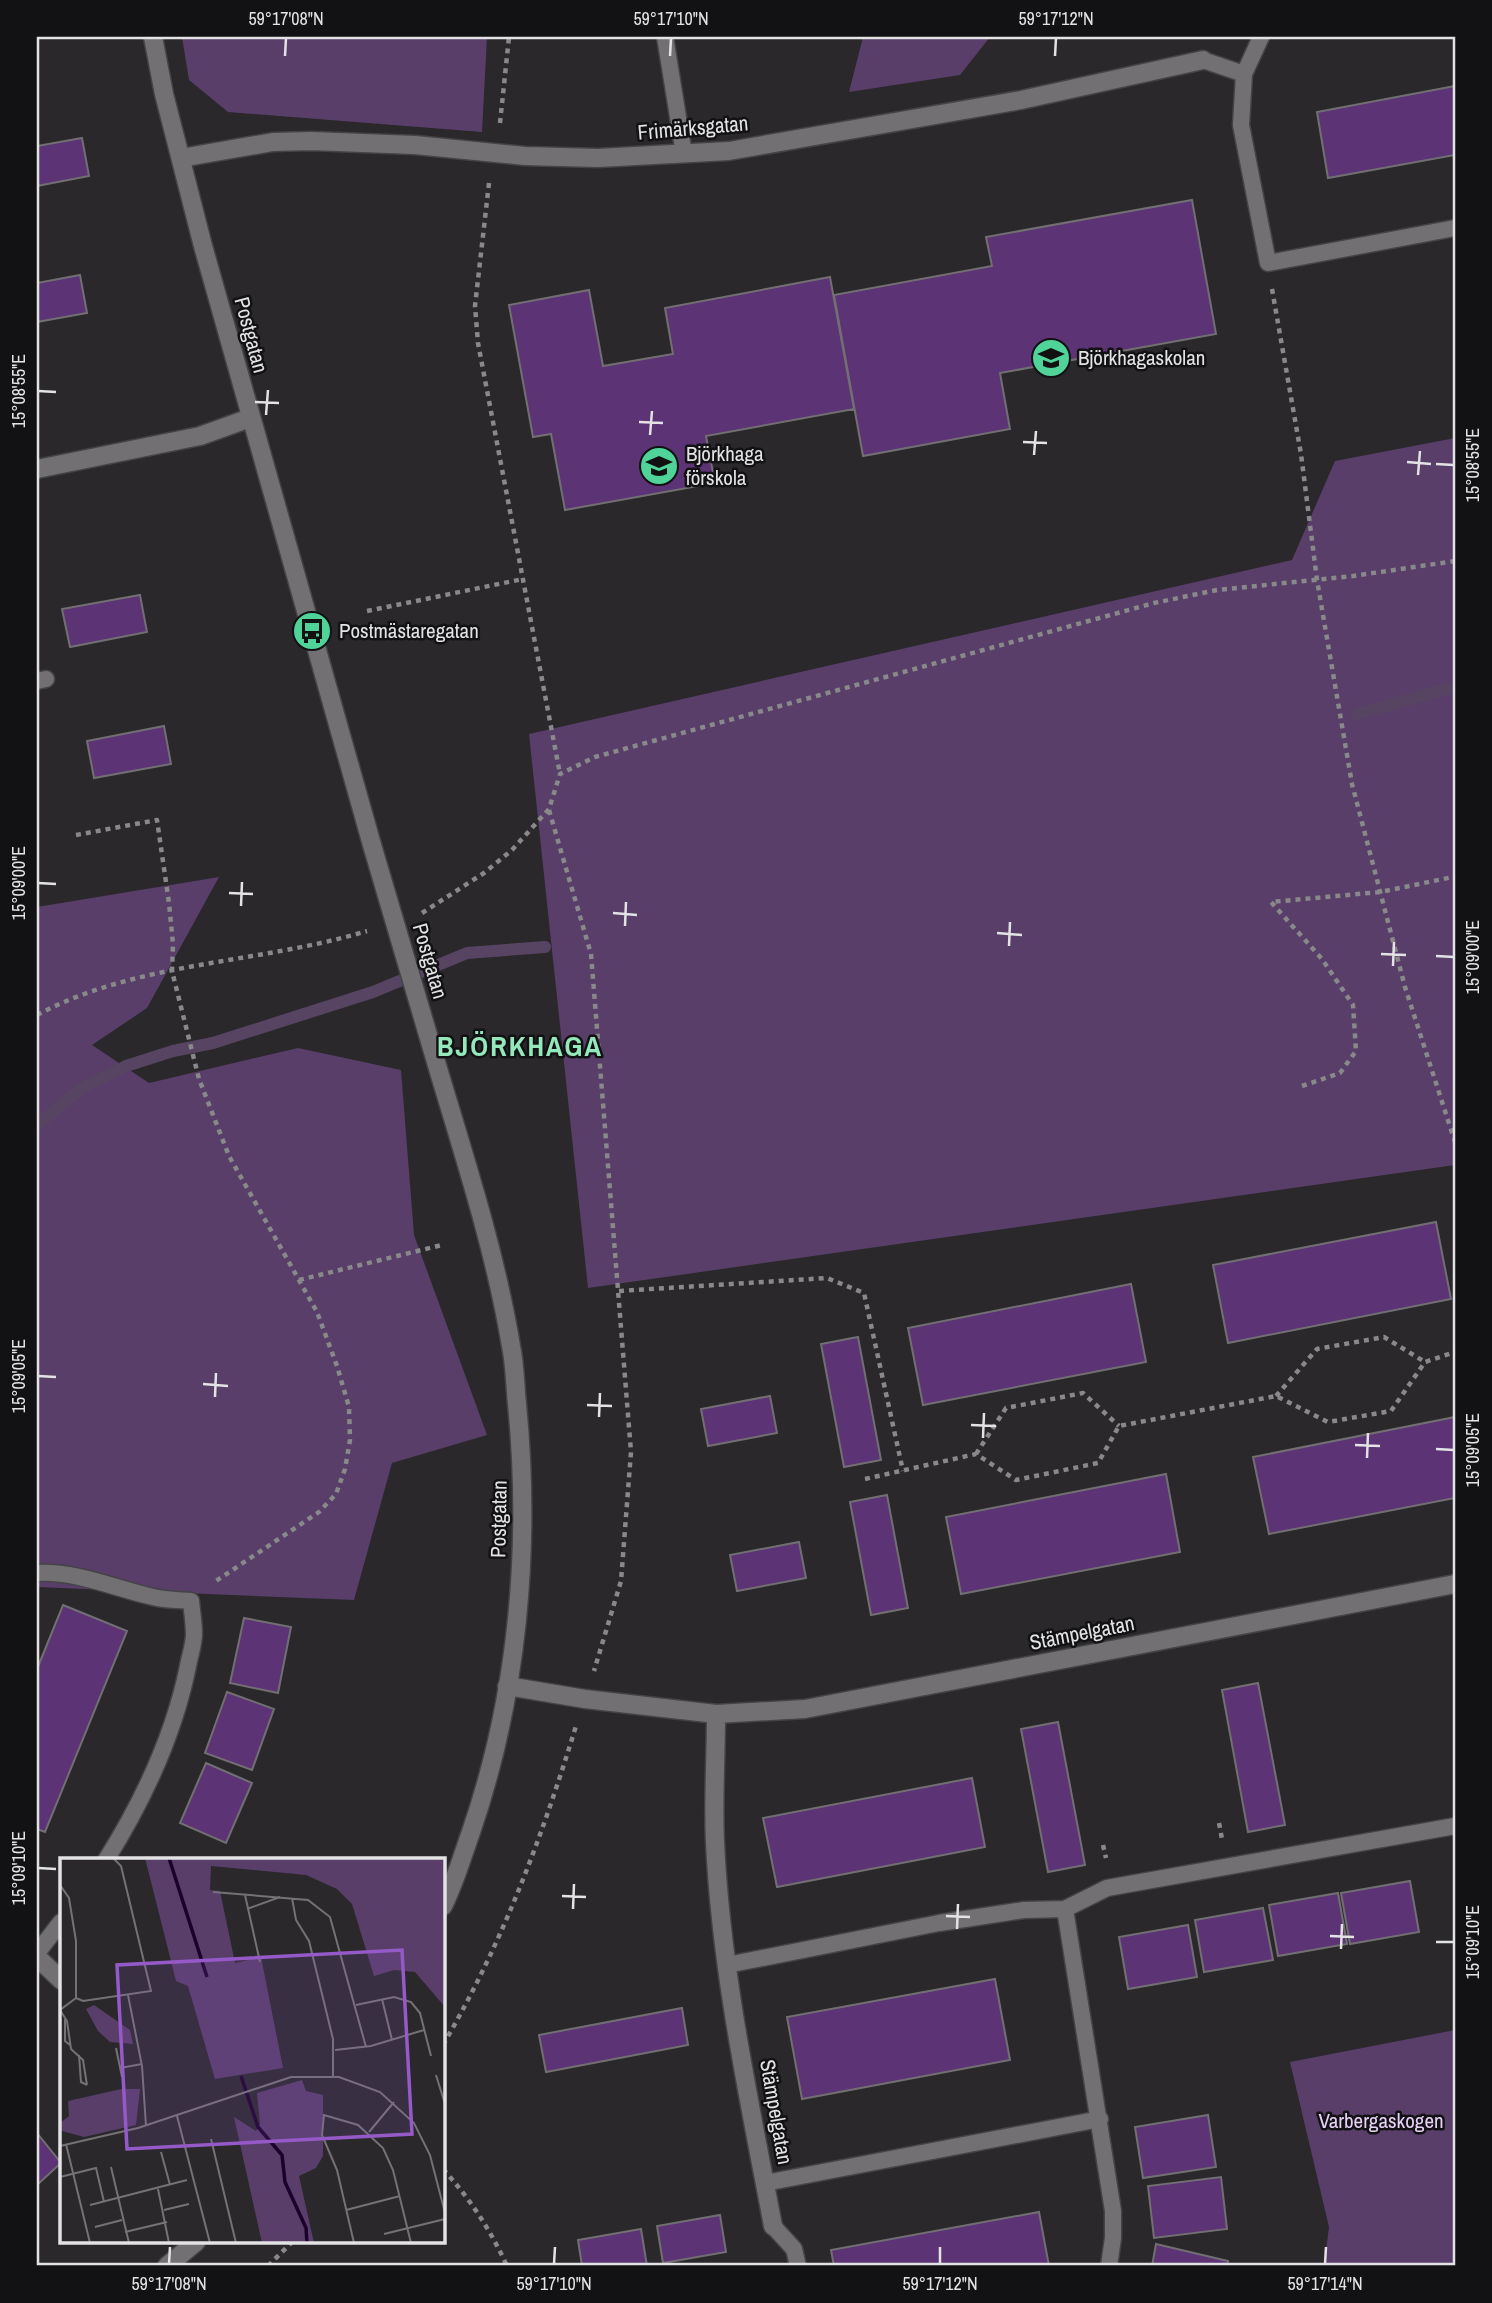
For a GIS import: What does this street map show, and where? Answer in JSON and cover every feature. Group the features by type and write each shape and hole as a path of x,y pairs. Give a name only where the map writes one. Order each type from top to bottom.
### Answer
{"street":[{"name":"Postgatan","path":"153,37 164,94 250,418 495,1266 512,1347 523,1464 523,1536 517,1610 497,1741 480,1805 444,1904"},
{"name":"Frimärksgatan","path":"181,158 273,142 311,141 415,145 525,156 598,158 729,150 1007,103 1203,60"},
{"path":"37,469 200,436 250,418"},
{"name":"Stämpelgatan","path":"507,1686 585,1699 716,1714 805,1709 1455,1584"},
{"name":"Stämpelgatan","path":"716,1714 715,1842 727,1965 773,2226"},
{"path":"37,1955 60,1979"},
{"path":"167,2266 194,2244"}],"lane":[{"path":"665,37 684,154"},
{"path":"1261,37 1244,74 1241,125 1268,263 1455,228"},
{"path":"1203,60 1244,74"},
{"path":"37,1573 60,1572 154,1597 191,1601 194,1636 185,1681 172,1724 139,1801 107,1858"},
{"path":"727,1965 939,1923 1024,1910 1065,1909 1107,1888 1455,1826"},
{"path":"1065,1909 1113,2211 1109,2266"},
{"path":"37,1955 60,1923"},
{"path":"765,2183 1100,2119"},
{"path":"773,2226 794,2249 798,2266"}],"path":[{"path":"410,917 448,898 512,850 549,809 560,774 477,331 475,306 509,37"},
{"path":"1268,263 1301,454 1317,580 1352,784 1405,987 1455,1142"},
{"path":"560,774 595,757 1130,609 1217,590 1317,580 1455,561"},
{"path":"367,611 523,579"},
{"path":"549,809 591,954 631,1452 621,1581 591,1678"},
{"path":"76,835 157,820 169,903 173,944 172,971 183,1024 199,1079 229,1156 317,1312 349,1407 350,1440 345,1469 336,1494 319,1512 228,1572 191,1601"},
{"path":"1302,1086 1340,1073 1356,1051 1353,1005 1322,959 1271,902 1381,892 1453,877"},
{"path":"37,1015 63,1001 98,988 172,971 275,953 373,929"},
{"path":"299,1280 442,1245"},
{"path":"619,1291 827,1279 864,1293 903,1471"},
{"path":"1276,1396 1317,1349 1384,1337 1425,1362"},
{"path":"976,1454 1016,1479 1098,1463 1119,1426 1276,1396 1328,1422 1391,1411 1425,1362 1455,1352"},
{"path":"864,1479 976,1454 1006,1408 1083,1393 1119,1426"},
{"path":"444,2043 472,1995 509,1919 549,1815 578,1720"},
{"path":"444,2170 493,2234 507,2266"},
{"path":"268,2266 290,2244"}],"green space":[{"path":"182,37 487,37 482,132 228,112 189,80"},
{"path":"863,37 990,37 960,75 849,92"},
{"path":"1455,438 1455,1165 588,1288 529,734 1292,560 1335,461"},
{"path":"219,877 147,1008 92,1045 149,1083 298,1048 401,1070 414,1235 487,1435 392,1463 354,1600 37,1587 37,907"},
{"name":"Varbergaskogen","path":"1455,2030 1455,2266 1324,2266 1329,2227 1290,2062"}],"building":[{"path":"1455,86 1455,155 1328,178 1317,112"},
{"path":"82,138 89,176 37,186 37,146"},
{"path":"1192,200 1216,334 1000,373 1010,429 863,456 834,295 992,266 986,237"},
{"path":"80,275 87,313 37,322 37,283"},
{"path":"830,277 854,409 706,436 715,483 565,510 551,434 533,437 509,305 589,290 603,366 673,354 665,308"},
{"path":"140,595 147,632 70,647 62,609"},
{"path":"164,726 171,764 94,778 87,741"},
{"path":"1436,1222 1451,1299 1228,1343 1213,1265"},
{"path":"1131,1284 1146,1362 923,1405 908,1328"},
{"path":"858,1337 881,1460 844,1467 821,1344"},
{"path":"770,1396 777,1433 708,1446 701,1409"},
{"path":"1455,1417 1455,1498 1269,1534 1253,1457"},
{"path":"1166,1474 1180,1552 961,1594 946,1517"},
{"path":"887,1495 908,1608 871,1615 850,1502"},
{"path":"799,1542 806,1578 737,1591 730,1555"},
{"path":"63,1605 127,1631 45,1832 37,1829 37,1669"},
{"path":"244,1618 291,1627 278,1693 230,1683"},
{"path":"1258,1683 1285,1825 1248,1832 1222,1690"},
{"path":"227,1692 274,1709 252,1770 205,1753"},
{"path":"1058,1722 1085,1865 1048,1872 1021,1729"},
{"path":"206,1763 252,1783 226,1843 180,1823"},
{"path":"972,1778 985,1847 777,1887 763,1818"},
{"path":"1410,1881 1419,1932 1350,1944 1341,1893"},
{"path":"1338,1893 1347,1944 1278,1956 1269,1905"},
{"path":"1263,1908 1273,1960 1204,1972 1195,1920"},
{"path":"1188,1925 1197,1977 1128,1989 1119,1937"},
{"path":"995,1979 1010,2060 802,2099 787,2017"},
{"path":"682,2008 688,2045 546,2072 539,2035"},
{"path":"1208,2115 1216,2167 1143,2178 1135,2127"},
{"path":"37,2133 60,2164 37,2185"},
{"path":"1221,2177 1227,2229 1154,2238 1148,2186"},
{"path":"1039,2212 1049,2266 834,2266 831,2250"},
{"path":"720,2215 726,2252 663,2263 657,2226"},
{"path":"641,2229 647,2266 582,2266 578,2240"},
{"path":"1156,2244 1228,2261 1227,2266 1152,2266"}],"waterway":[{"path":"1357,714 1455,687"},
{"path":"37,1125 82,1088 126,1066 173,1051 213,1043 373,992 467,953 545,947"}],"place":[{"name":"Björkhagaskolan","path":"1051,358"},
{"name":"Björkhaga förskola","path":"659,466"},
{"name":"Postmästaregatan","path":"312,631"}],"district":[{"name":"BJÖRKHAGA","path":"520,1046"}]}
